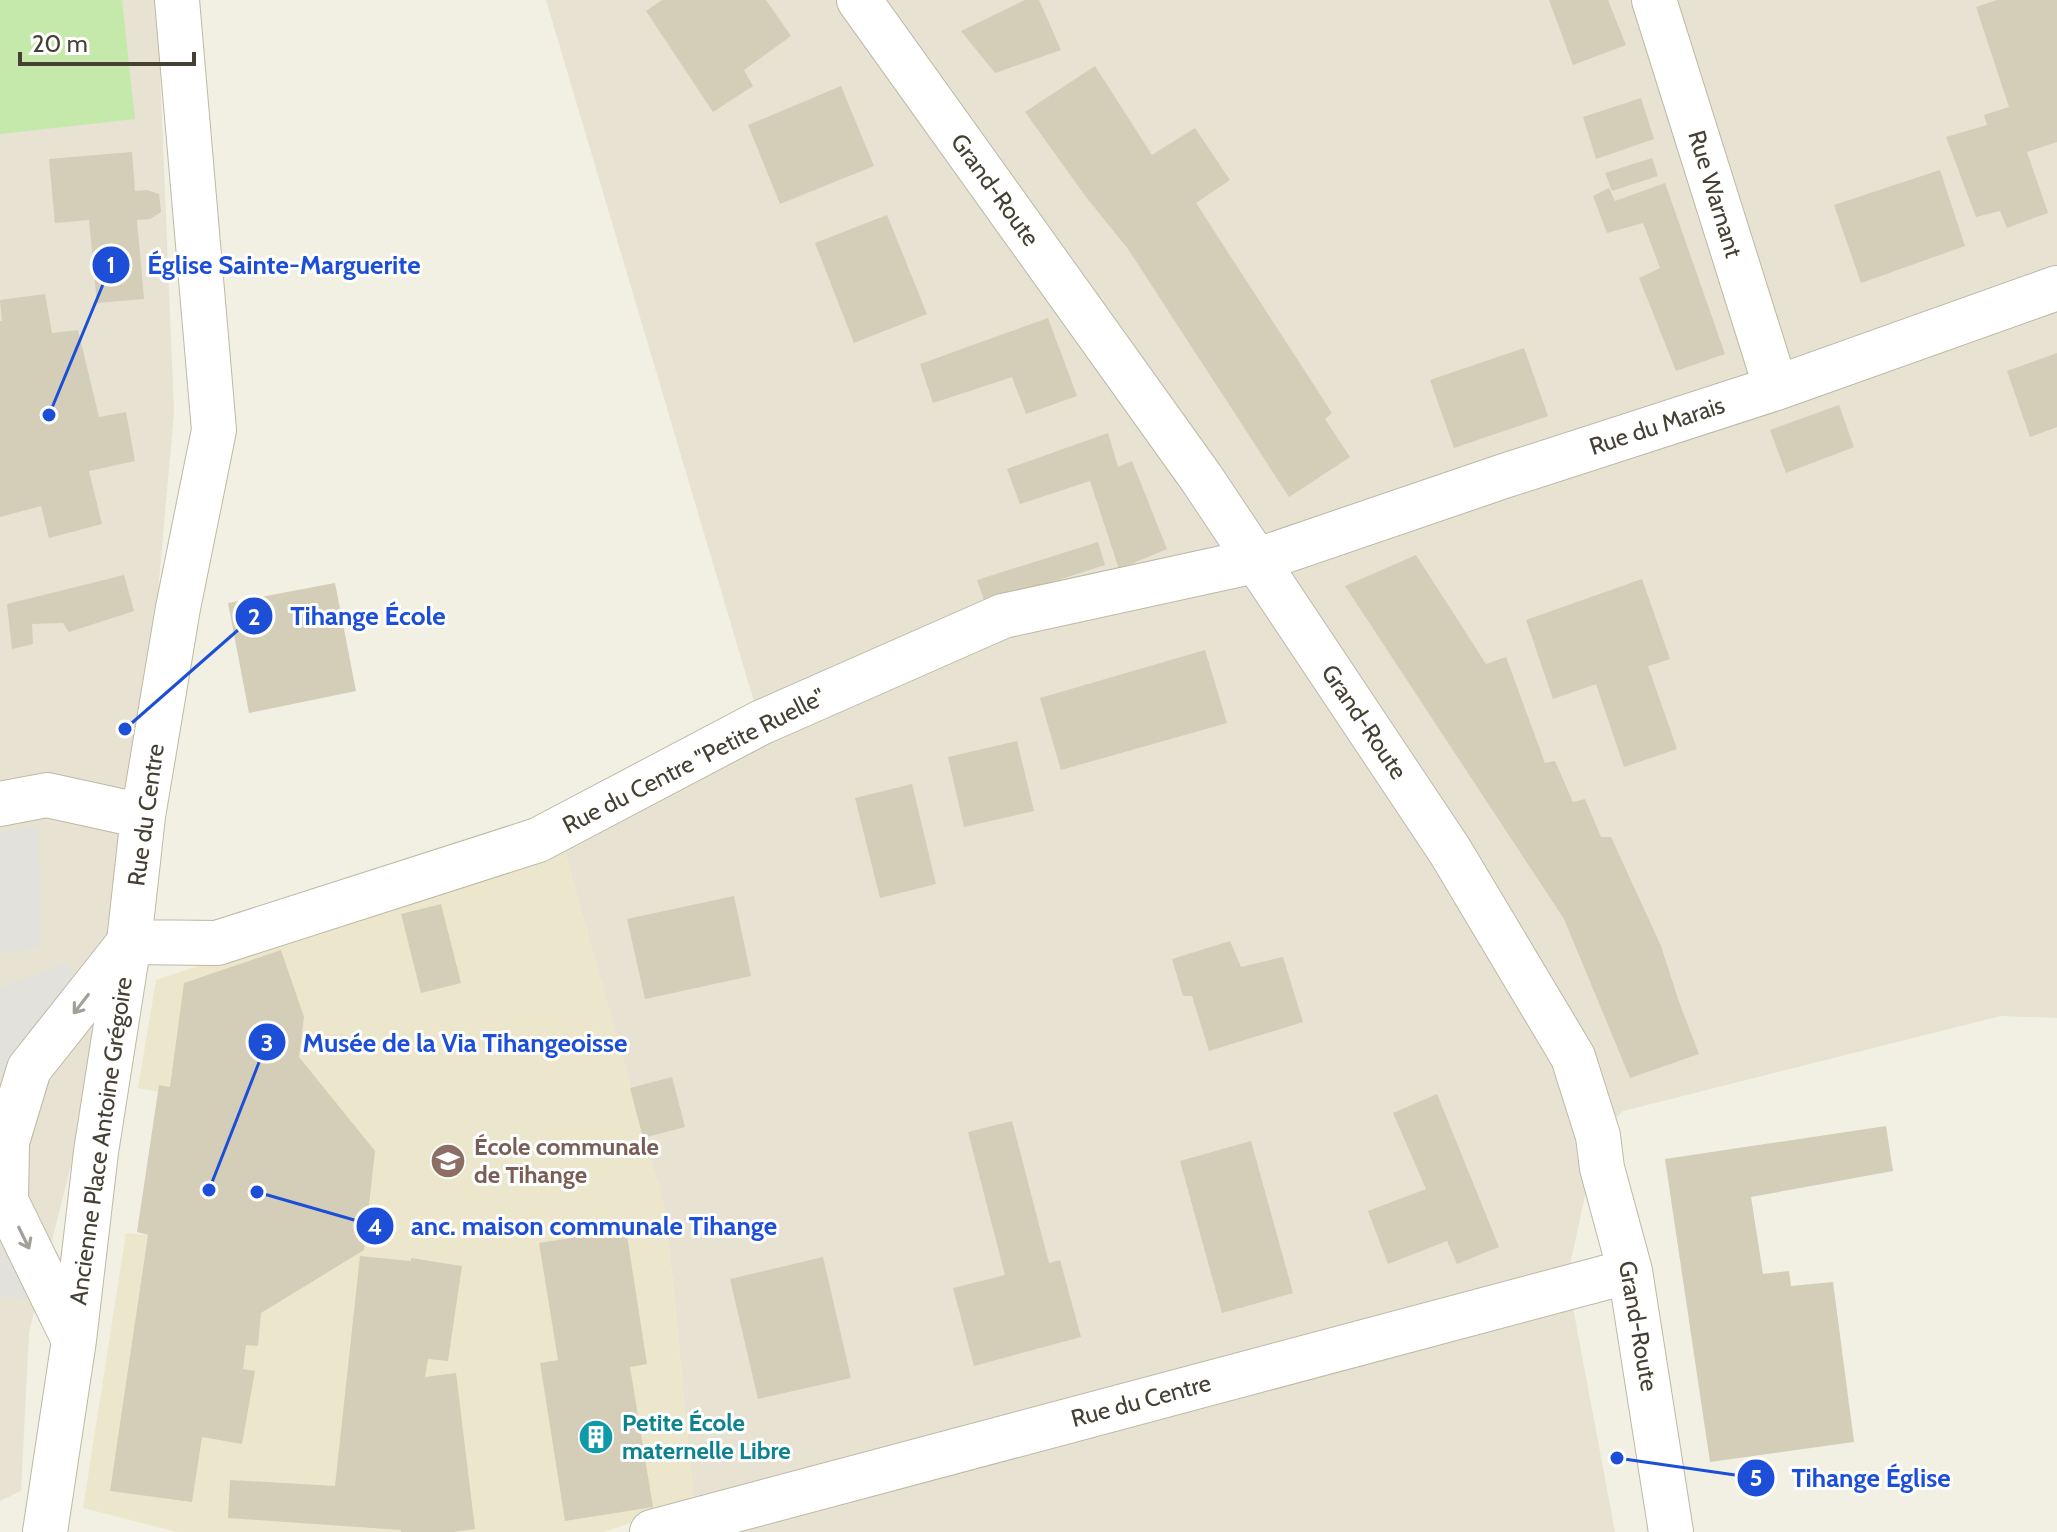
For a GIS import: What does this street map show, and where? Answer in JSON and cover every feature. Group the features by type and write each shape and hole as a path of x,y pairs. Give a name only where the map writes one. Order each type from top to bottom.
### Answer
{"street":[{"name":"Rue du Centre","path":"129,942 143,816 178,608 214,430 177,0"},
{"name":"Grand-Route","path":"859,0 1202,479 1450,851 1573,1057 1598,1136 1602,1168 1630,1271 1671,1532"},
{"name":"Rue Warnant","path":"1654,0 1776,388"},
{"name":"Rue du Marais","path":"1255,561 1776,388 2057,288"},
{"name":"Rue du Centre \"Petite Ruelle\"","path":"129,942 217,943 538,840 760,723 1003,616 1255,561"},
{"path":"0,804 47,795 143,816"},
{"path":"45,1532 74,1340 6,1201 7,1142 29,1069 129,942"},
{"name":"Ancienne Place Antoine Grégoire","path":"74,1340 96,1152 129,942"},
{"name":"Rue du Centre","path":"652,1532 1630,1271"}],"shaded area":[{"path":"0,0 157,0 174,412 127,942 29,1332 21,1491 0,1501"},
{"path":"546,0 2057,0 2057,1018 2001,1016 1623,1111 1598,1136 1568,1274 694,1501 666,1213 563,846 760,722"},
{"path":"38,826 40,946 0,954 0,831"},
{"name":"École communale de Tihange","path":"563,846 666,1213 694,1501 604,1532 177,1532 83,1508 126,1233 233,1244 250,1110 138,1088 156,980"},
{"path":"67,963 80,985 0,1077 0,988"},
{"path":"0,1247 33,1299 0,1297"},
{"path":"1571,1297 1615,1532 708,1532"}],"green space":[{"path":"0,0 122,0 135,119 0,134"}],"building":[{"path":"662,0 766,0 791,36 744,70 753,86 713,112 646,11"},
{"path":"1025,0 1039,0 1061,50 995,73 961,31"},
{"path":"1549,0 1608,0 1626,45 1573,65"},
{"path":"1997,0 2057,0 2057,142 2027,152 2048,213 2007,228 2000,211 1976,217 1946,137 1987,125 1984,115 2009,107 1976,7"},
{"path":"1095,66 1152,155 1195,128 1230,180 1196,203 1332,413 1325,419 1350,457 1289,497 1128,249 1025,112"},
{"path":"841,86 874,166 780,204 748,125"},
{"path":"1641,98 1654,139 1596,159 1583,117"},
{"path":"132,152 135,191 147,190 159,194 161,212 150,219 137,220 144,299 97,303 89,220 55,223 49,159"},
{"path":"1652,158 1658,176 1612,191 1605,173"},
{"path":"1940,170 1965,246 1861,283 1834,205"},
{"path":"1665,183 1725,354 1676,371 1639,278 1660,268 1643,223 1607,233 1593,196 1609,188 1615,201"},
{"path":"887,215 927,314 854,343 815,243"},
{"path":"45,294 52,333 78,330 99,417 126,412 135,461 89,471 102,524 49,538 41,506 0,517 0,300"},
{"path":"1048,318 1077,396 1026,414 1012,377 933,403 920,364"},
{"path":"1524,348 1548,416 1454,448 1430,380"},
{"path":"2057,353 2057,427 2030,437 2007,371"},
{"path":"1839,405 1854,447 1786,473 1770,430"},
{"path":"1108,433 1118,467 1132,461 1167,549 1119,569 1090,481 1020,504 1007,469"},
{"path":"1098,542 1105,565 985,603 977,580"},
{"path":"1416,555 1486,664 1506,657 1545,763 1555,761 1573,802 1585,799 1601,837 1611,837 1661,946 1699,1054 1630,1078 1564,919 1345,586"},
{"path":"124,575 134,611 69,632 63,623 32,624 33,644 12,649 7,604"},
{"path":"1642,579 1670,659 1648,666 1677,749 1624,767 1596,684 1553,699 1526,620"},
{"path":"335,583 356,691 249,713 228,603"},
{"path":"1205,650 1227,723 1061,770 1040,698"},
{"path":"1017,741 1034,811 964,827 948,757"},
{"path":"912,784 936,884 880,898 855,798"},
{"path":"734,896 751,976 645,999 627,919"},
{"path":"441,904 461,983 421,993 401,914"},
{"path":"1230,941 1241,967 1283,957 1303,1022 1209,1051 1192,996 1183,996 1172,959"},
{"path":"281,950 304,1017 299,1057 375,1151 364,1250 261,1313 258,1346 246,1345 243,1369 255,1371 242,1444 202,1437 192,1502 110,1491 148,1235 137,1232 159,1085 170,1087 184,983"},
{"path":"672,1077 685,1127 643,1138 630,1088"},
{"path":"1437,1094 1499,1247 1457,1264 1447,1241 1388,1264 1368,1211 1426,1189 1393,1113"},
{"path":"1012,1121 1049,1263 1060,1260 1081,1337 974,1366 953,1288 1005,1275 968,1132"},
{"path":"1886,1126 1893,1171 1751,1197 1763,1274 1789,1271 1791,1286 1833,1282 1854,1442 1710,1462 1665,1159"},
{"path":"1251,1141 1293,1293 1222,1313 1180,1161"},
{"name":"Petite École maternelle Libre","path":"626,1229 647,1364 630,1367 653,1507 565,1521 540,1363 558,1360 539,1243"},
{"path":"360,1256 411,1261 411,1258 462,1266 448,1361 428,1359 425,1377 456,1373 475,1529 401,1532 228,1518 230,1480 335,1486"},
{"path":"823,1257 851,1378 758,1399 730,1279"}],"place":[{"name":"Église Sainte-Marguerite","path":"49,415"},
{"name":"Tihange École","path":"125,729"},
{"name":"École communale de Tihange","path":"448,1161"},
{"name":"Musée de la Via Tihangeoisse","path":"209,1190"},
{"name":"anc. maison communale Tihange","path":"257,1192"},
{"name":"Petite École maternelle Libre","path":"596,1437"},
{"name":"Tihange Église","path":"1617,1458"}]}
